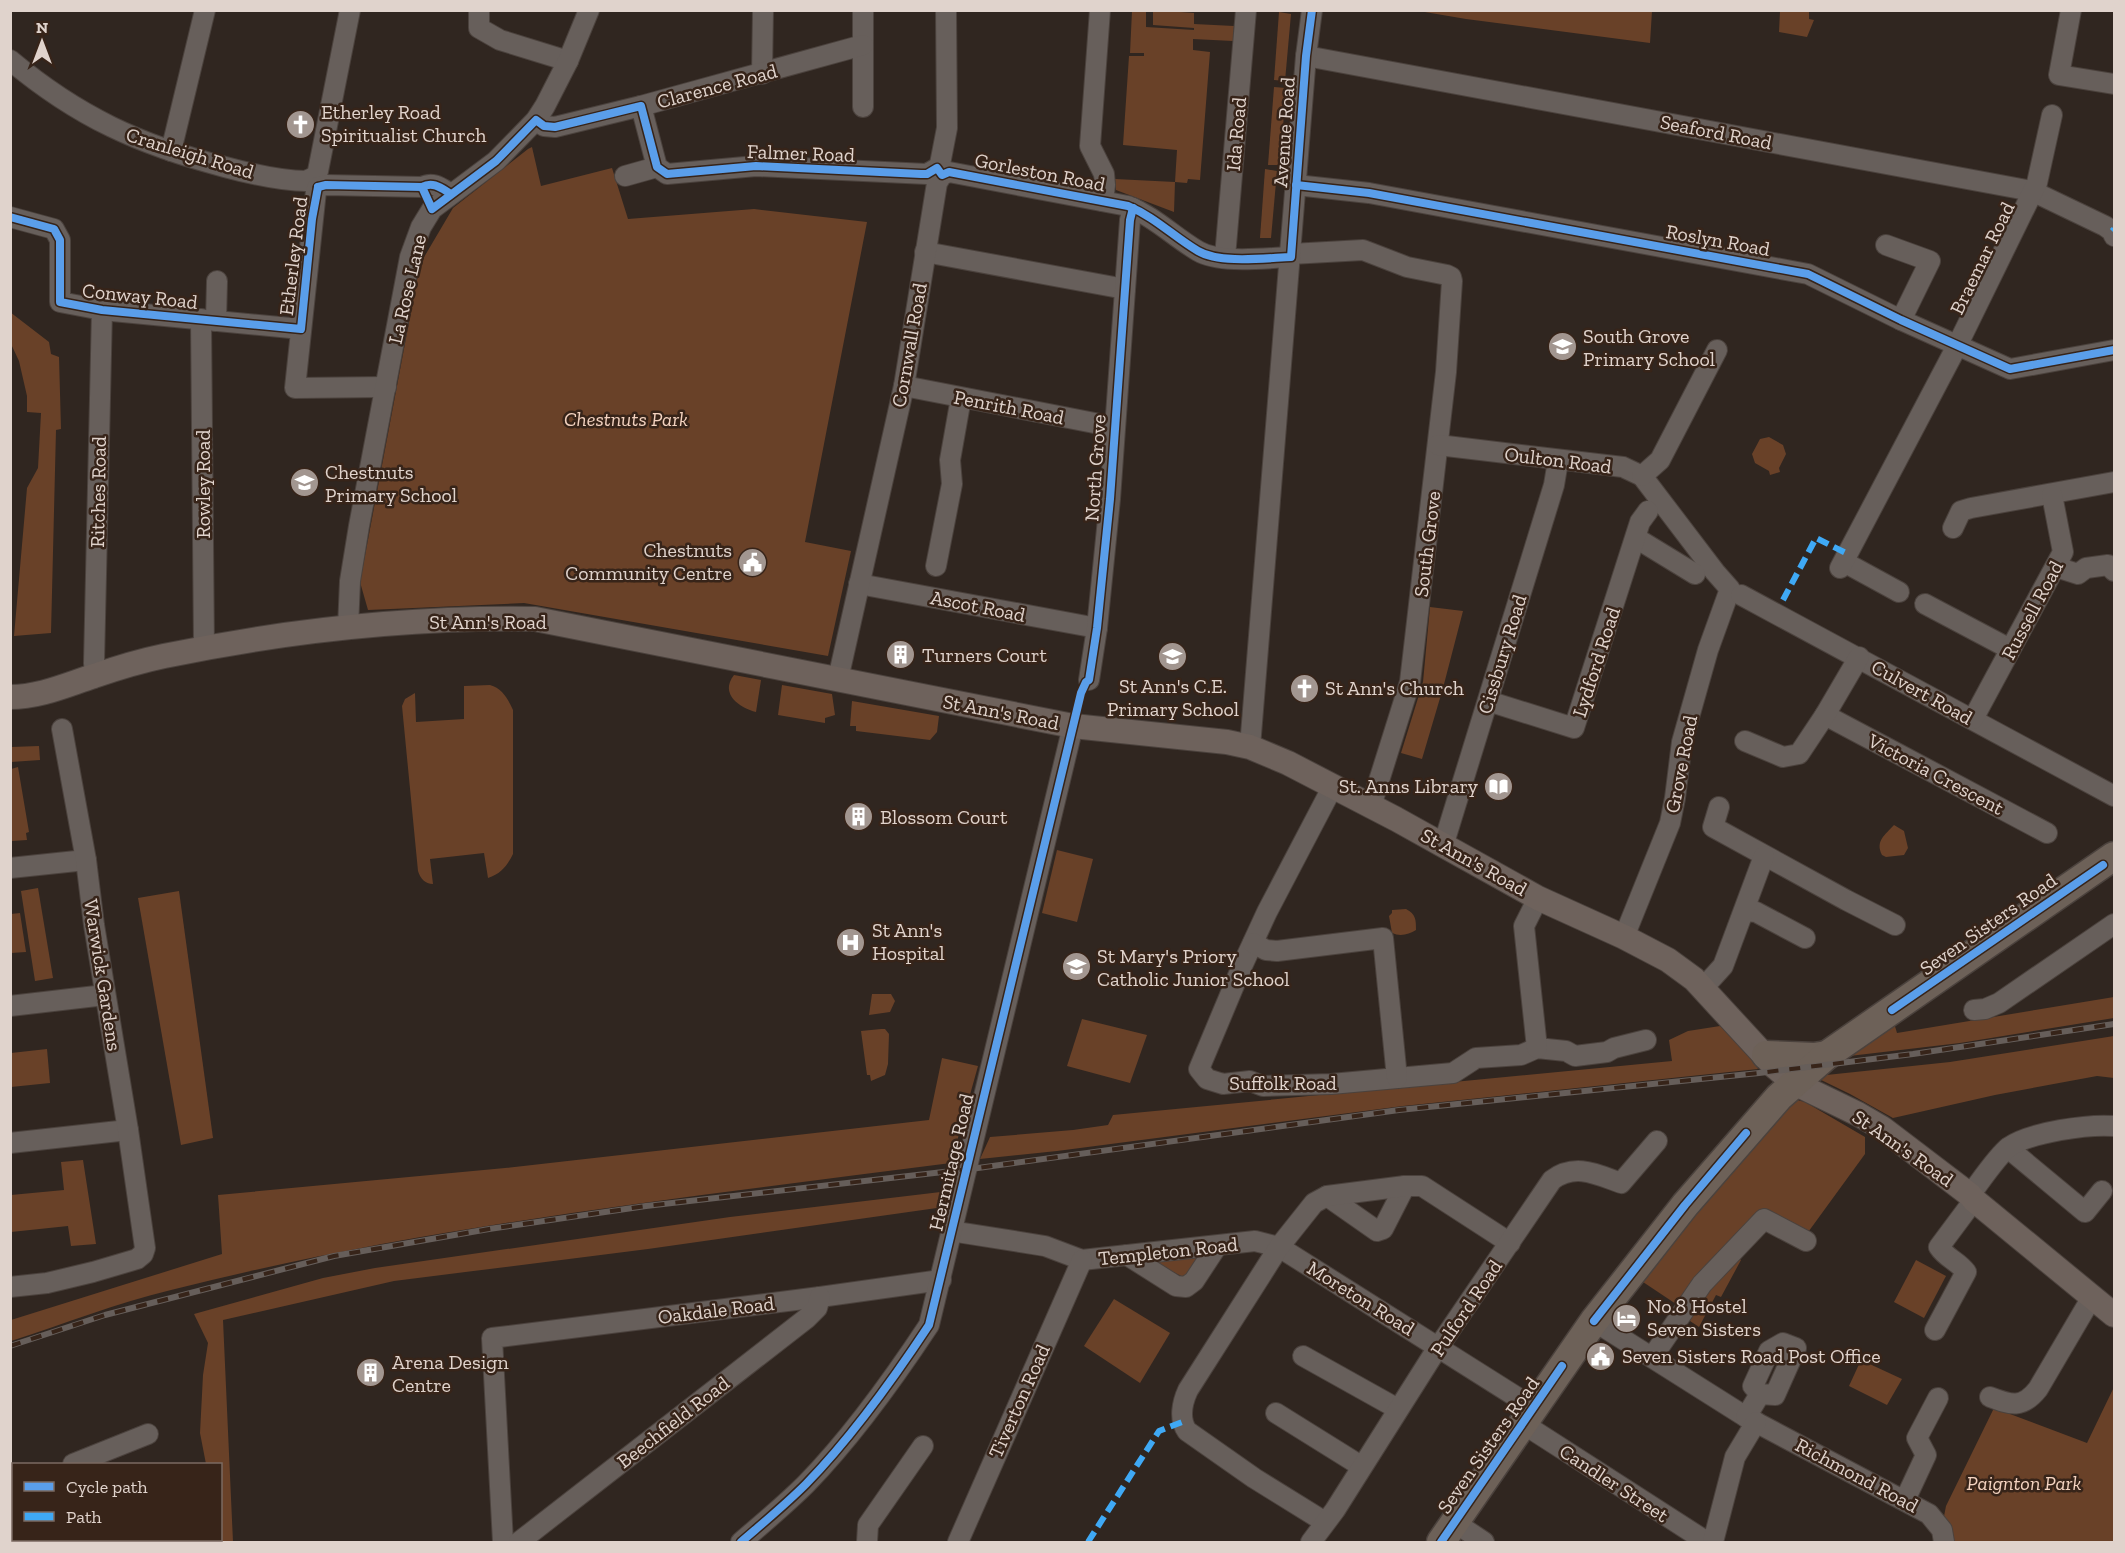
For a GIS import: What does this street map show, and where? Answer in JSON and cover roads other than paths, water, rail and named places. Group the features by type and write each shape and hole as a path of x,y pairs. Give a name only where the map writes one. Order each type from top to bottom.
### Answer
{"highway":[{"name":"Seven Sisters Road","path":"1448,1532 1594,1321 1684,1205 1746,1133 1794,1083 1827,1055 2115,856"},
{"path":"1766,1055 1814,1057 1827,1055"}],"main road":[{"name":"St Ann's Road","path":"10,697 51,691 134,663 286,635 445,620 535,619 1073,726 1227,742 1250,747 1334,786 1538,898 1624,937 1668,960 1694,979 1774,1066 1794,1083 1882,1128 1972,1197 2115,1315"}],"street":[{"path":"171,151 205,10"},
{"name":"Etherley Road","path":"350,10 316,176 295,388 386,387"},
{"path":"479,10 479,28 500,40 568,61"},
{"name":"La Rose Lane","path":"348,628 350,581 410,257 421,227 432,210 496,161 536,120 568,61 590,10"},
{"path":"762,74 763,10"},
{"path":"863,10 863,107"},
{"name":"Cornwall Road","path":"838,679 904,386 939,172 946,128 946,10"},
{"path":"1100,10 1090,146 1104,174 1103,201"},
{"name":"Ida Road","path":"1225,257 1246,10"},
{"name":"Avenue Road","path":"1250,747 1306,56 1312,10"},
{"path":"2071,10 2059,75 2115,84"},
{"name":"Clarence Road","path":"536,120 544,126 555,127 762,74 863,45"},
{"name":"Seaford Road","path":"1306,56 2032,192 2105,226 2115,236"},
{"name":"Cranleigh Road","path":"10,60 66,103 115,130 171,151 239,171 315,184 422,187 429,184 438,186 451,194"},
{"path":"641,106 657,167"},
{"name":"Braemar Road","path":"1899,592 1842,565 1957,346 2037,183 2052,115"},
{"name":"Falmer Road","path":"626,176 657,167 667,174 756,166 921,174 939,172"},
{"name":"Gorleston Road","path":"939,172 950,172 1133,208 1155,219 1200,252 1225,257 1291,256 1363,250 1407,267 1451,277"},
{"name":"Roslyn Road","path":"1296,185 1369,193 1808,274 1901,320 2010,369 2115,350"},
{"path":"422,187 432,210"},
{"name":"North Grove","path":"1089,680 1097,628 1130,220 1133,208"},
{"name":"Conway Road","path":"10,217 54,229 60,240 60,302 102,310 301,329"},
{"path":"1886,245 1930,261 1901,320"},
{"path":"925,252 1125,290"},
{"name":"South Grove","path":"1371,806 1410,682 1448,348 1451,277"},
{"name":"Rowley Road","path":"204,649 208,320 217,281"},
{"name":"Ritches Road","path":"96,675 93,663 102,310"},
{"path":"1717,350 1660,460 1642,476 1715,572 1736,592"},
{"name":"Penrith Road","path":"904,386 1115,427"},
{"path":"936,566 952,484 950,460 961,398"},
{"name":"Oulton Road","path":"1439,436 1558,461 1623,467 1642,476"},
{"name":"Cissbury Road","path":"1443,846 1554,485 1558,461"},
{"path":"1953,528 1960,511 2115,482"},
{"name":"Russell Road","path":"1973,719 2063,552 2052,495"},
{"name":"Lydford Road","path":"1488,701 1574,728 1640,522 1648,511"},
{"path":"1636,538 1695,574"},
{"path":"2056,567 2078,574 2086,568 2108,565 2115,572"},
{"name":"Ascot Road","path":"859,584 1097,628"},
{"name":"Culvert Road","path":"1736,592 2115,796"},
{"name":"Grove Road","path":"1624,937 1670,823 1682,742 1708,650 1736,592"},
{"path":"1925,604 2010,649"},
{"path":"1745,741 1783,757 1799,754 1859,657"},
{"name":"Victoria Crescent","path":"1825,715 2047,833"},
{"name":"Hermitage Road","path":"741,1542 760,1536 807,1483 856,1426 907,1359 929,1325 1062,781 1073,726"},
{"name":"Warwick Gardens","path":"10,1287 70,1279 137,1259 143,1254 145,1248 86,860 62,729"},
{"name":"Suffolk Road","path":"1334,786 1253,943 1199,1069 1207,1079 1223,1084 1250,1081 1263,1086 1331,1084 1453,1072 1476,1058 1521,1055 1537,1048 1566,1051 1575,1056 1607,1052 1646,1040"},
{"path":"1719,807 1713,827 1895,925"},
{"path":"1703,988 1723,966 1764,856"},
{"path":"10,868 86,860"},
{"path":"1537,1048 1524,926 1538,898"},
{"path":"1744,911 1756,912 1805,938"},
{"path":"1974,1010 1985,1009 1990,998 2115,924"},
{"path":"1253,943 1266,950 1277,951 1383,938 1397,1078"},
{"path":"10,1006 105,995"},
{"path":"1935,1330 1966,1272 1959,1263 1944,1254 1939,1247 2008,1148 2031,1137 2100,1125 2115,1126"},
{"path":"10,1143 128,1130"},
{"name":"Pulford Road","path":"1311,1542 1335,1510 1398,1409 1552,1180 1562,1172 1579,1170 1621,1183 1657,1141"},
{"path":"2008,1148 2085,1212 2102,1191"},
{"path":"1325,1522 1245,1472 1187,1431 1182,1422 1184,1398 1188,1390 1279,1247 1314,1203 1327,1196 1405,1186 1422,1186 1510,1243"},
{"path":"1327,1196 1377,1231 1383,1229 1405,1186"},
{"path":"1653,1356 1702,1284 1764,1219 1806,1241"},
{"name":"Templeton Road","path":"951,1231 1045,1246 1082,1260 1254,1241 1279,1247"},
{"path":"1126,1255 1176,1286 1186,1287 1194,1281 1217,1246"},
{"name":"Moreton Road","path":"1279,1247 1439,1348 1528,1415"},
{"name":"Tiverton Road","path":"958,1542 1082,1260"},
{"name":"Oakdale Road","path":"503,1542 492,1338 820,1298 941,1280"},
{"name":"Beechfield Road","path":"519,1542 807,1318 817,1308 820,1298"},
{"path":"1990,1396 2011,1405 2031,1398 2092,1298"},
{"name":"Richmond Road","path":"1594,1321 1751,1419 1929,1514 1942,1530 1944,1542"},
{"path":"1303,1356 1398,1409"},
{"path":"1713,1542 1735,1457 1760,1394"},
{"path":"1905,1500 1926,1455 1917,1438 1938,1398"},
{"path":"1276,1413 1361,1466"},
{"name":"Candler Street","path":"1528,1415 1707,1542"},
{"path":"76,1463 148,1434"},
{"path":"867,1542 868,1525 923,1446"},
{"path":"1448,1532 1484,1542"}],"railway":[{"path":"10,1346 105,1315 334,1256 489,1229 646,1206 978,1168 1399,1110 1759,1073 1913,1054 2114,1024"}],"place":[{"name":"Etherley Road Spiritualist Church","path":"300,124"},
{"name":"South Grove Primary School","path":"1562,347"},
{"name":"Chestnuts Primary School","path":"304,483"},
{"name":"Chestnuts Community Centre","path":"753,562"},
{"name":"Turners Court","path":"901,655"},
{"name":"St Ann's C.E. Primary School","path":"1173,656"},
{"name":"St Ann's Church","path":"1304,688"},
{"name":"St. Anns Library","path":"1499,786"},
{"name":"Blossom Court","path":"859,817"},
{"name":"St Ann's Hospital","path":"851,942"},
{"name":"St Mary's Priory Catholic Junior School","path":"1076,967"},
{"name":"No.8 Hostel Seven Sisters","path":"1626,1318"},
{"name":"Seven Sisters Road Post Office","path":"1601,1356"},
{"name":"Arena Design Centre","path":"371,1373"}],"park label":[{"name":"Chestnuts Park","path":"626,419"},
{"name":"Paignton Park","path":"2024,1483"}]}
